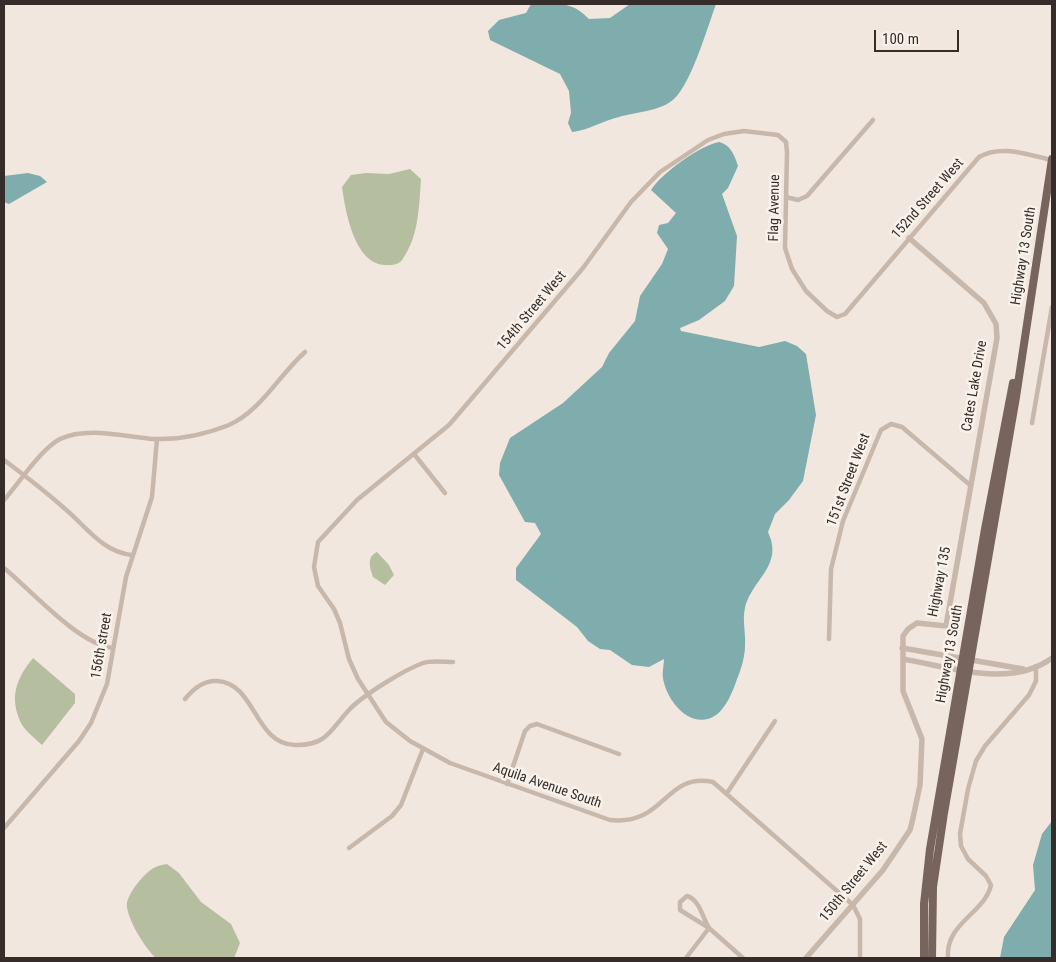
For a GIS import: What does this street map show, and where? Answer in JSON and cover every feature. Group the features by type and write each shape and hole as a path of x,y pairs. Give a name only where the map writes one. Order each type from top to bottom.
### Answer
{"main road":[{"name":"Highway 13 South","path":"924,958 926,879 960,669 996,466 1020,357 1052,160"},
{"name":"Highway 13 South","path":"932,958 934,886 1016,397 1020,357"}],"street":[{"path":"786,197 798,200 807,196 873,120"},
{"name":"154th Street West","path":"318,542 357,500 449,425 584,268 631,202 660,172 708,140 724,134 744,131 778,135"},
{"name":"Flag Avenue","path":"778,135 786,142 785,248 792,269 806,291 827,311 837,317 845,314"},
{"name":"152nd Street West","path":"845,314 979,157 991,150 1007,151 1052,160"},
{"name":"Cates Lake Drive","path":"909,238 984,303 996,324 997,338 970,485"},
{"path":"1032,422 1052,307"},
{"path":"4,500 46,450 60,440 74,435 87,433 157,439 208,433 230,424 255,406 289,366 305,352"},
{"name":"151st Street West","path":"829,640 829,596 832,569 843,521 881,430 891,424 902,427 970,485"},
{"name":"156th street","path":"4,828 79,741 91,723 107,684 126,577 152,497 157,439"},
{"path":"414,454 446,493"},
{"path":"4,460 63,507 103,545 120,554 132,555"},
{"name":"Highway 135","path":"922,757 922,739 904,691 903,636 908,629 917,623 946,626 970,485"},
{"name":"Aquila Avenue South","path":"318,542 314,567 318,586 334,609 349,659 367,694 386,722 423,749 450,763 507,784 610,820 626,822 652,811 680,785 691,780 713,782 853,905"},
{"path":"4,568 80,634 102,647 113,648"},
{"path":"902,648 1028,669"},
{"path":"903,659 1004,676 1028,669 1052,658"},
{"path":"185,699 196,687 212,681 224,681 235,686 244,696 264,728 277,738 293,745 311,744 325,737 338,725 348,710 367,694 424,662 453,662"},
{"path":"948,958 949,942 953,934 984,898 991,885 986,876 968,859 961,846 965,808 976,760 985,746 1029,695 1036,681 1036,666"},
{"path":"727,794 775,721"},
{"path":"507,784 525,731 530,726 537,724 619,754"},
{"path":"349,848 392,816 401,805 423,749"},
{"name":"150th Street West","path":"806,958 883,870 910,830 920,785 922,757"},
{"path":"709,928 700,907 692,898 688,896 680,902 680,910 709,928 743,958"},
{"path":"853,905 860,919 860,958"},
{"path":"686,958 709,928"}],"green space":[{"path":"410,169 421,179 417,221 412,241 408,251 399,263 385,265 374,262 359,246 353,234 342,187 351,175 366,173 389,174"},
{"path":"377,552 389,565 394,575 385,585 373,577 371,570 371,557"},
{"path":"33,658 75,694 75,703 42,745 23,726 15,705 16,689 22,673"},
{"path":"167,864 179,873 201,902 231,924 240,943 234,958 156,958 147,948 129,916 127,903 133,889 145,875 154,868"}],"water":[{"path":"531,4 563,4 576,9 589,19 610,18 630,4 716,4 693,68 687,81 674,99 655,109 613,119 572,132 568,123 571,113 569,91 560,74 490,40 488,31 499,20 526,13"},
{"path":"719,142 729,148 738,166 728,188 722,194 737,236 734,286 725,301 699,320 680,328 681,331 759,347 785,341 797,346 806,354 816,415 803,481 789,500 775,514 768,532 772,544 770,563 745,608 744,654 733,689 720,712 707,719 698,719 689,717 674,704 665,687 663,678 664,659 649,667 632,665 610,650 600,649 588,641 577,627 516,580 516,568 541,534 535,523 525,522 499,475 500,463 510,438 563,403 602,367 609,353 635,321 640,296 662,264 668,249 657,233 659,225 668,223 676,213 651,190 672,168 701,149"},
{"path":"28,173 40,176 47,182 9,204 4,202 4,176"},
{"path":"1052,821 1052,958 1000,958 1004,937 1035,890 1033,865 1042,834"}]}
